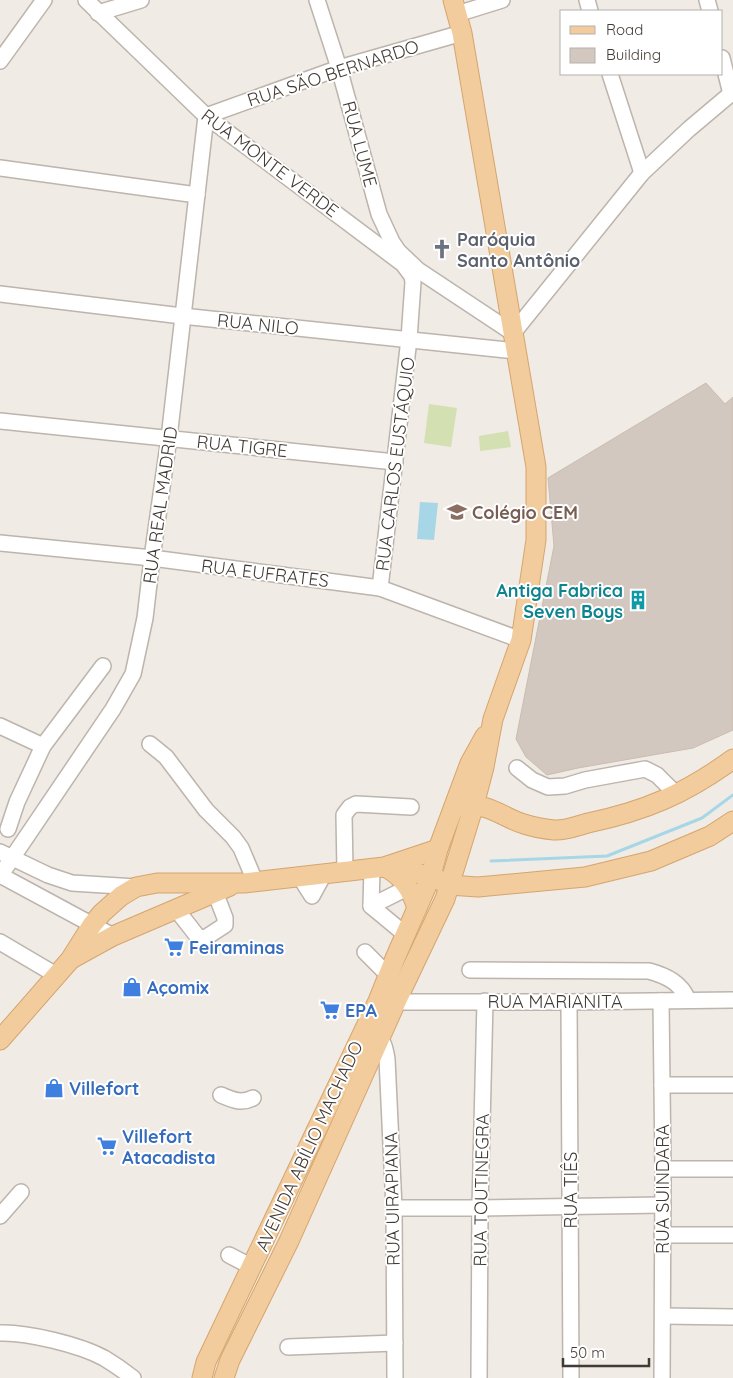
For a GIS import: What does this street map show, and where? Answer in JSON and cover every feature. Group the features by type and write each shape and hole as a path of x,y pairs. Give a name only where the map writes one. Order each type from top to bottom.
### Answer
{"main road":[{"name":"AVENIDA ABÍLIO MACHADO","path":"202,1378 206,1362 252,1267 387,1002 447,892 474,805 494,720 521,640 536,540 536,467 462,33 455,7"},
{"name":"AVENIDA ABÍLIO MACHADO","path":"387,1002 388,975 431,876 438,848 470,763 494,720"},
{"path":"450,816 458,808 474,805 489,808 523,824 556,830 620,816 677,795 706,779 733,759"},
{"path":"378,867 431,876 447,892 478,887 585,877 650,861 710,836 733,821"},
{"path":"0,1040 70,960 92,925 112,903 136,887 157,883 247,882 300,878 378,867 438,848"},
{"path":"378,867 395,873 409,887 417,908"},
{"path":"70,960 113,936 156,917 215,892 247,882"},
{"path":"156,917 162,900 157,883"},
{"name":"AVENIDA ABÍLIO MACHADO","path":"224,1378 230,1360 289,1241 372,1034"}],"street":[{"path":"0,61 44,0"},
{"name":"RUA MONTE VERDE","path":"86,0 206,116 402,264 412,276 413,282 410,339"},
{"path":"98,13 141,0"},
{"name":"RUA LUME","path":"317,0 339,68 385,230 398,251 425,275 514,342"},
{"path":"455,7 502,0"},
{"name":"RUA SÃO BERNARDO","path":"206,116 339,68 462,33"},
{"path":"514,342 642,174 689,129 732,93 723,62"},
{"path":"610,75 642,174"},
{"name":"RUA REAL MADRID","path":"0,875 5,854 113,709 133,674 145,618 169,438 206,116"},
{"path":"0,168 197,195"},
{"name":"RUA NILO","path":"0,294 182,316 410,339 514,342"},
{"name":"RUA CARLOS EUSTÁQUIO","path":"380,588 410,339"},
{"name":"RUA TIGRE","path":"0,421 395,462"},
{"name":"RUA EUFRATES","path":"0,543 152,558 380,588 521,640"},
{"path":"103,666 43,746 4,827 5,854 48,875 72,882 136,887"},
{"path":"0,726 43,746"},
{"path":"150,744 166,758 206,810 233,836 241,848 247,882"},
{"path":"517,768 532,780 548,787 565,786 585,780 645,769 657,775 677,795"},
{"path":"345,871 344,815 350,807 356,804 411,807"},
{"path":"371,906 378,867"},
{"path":"0,875 113,936"},
{"path":"371,906 409,887"},
{"path":"176,909 198,936 205,938 225,925 225,918 215,892"},
{"path":"371,906 406,935"},
{"path":"0,942 56,975"},
{"path":"388,975 365,952 396,956"},
{"path":"470,970 649,971 672,980 684,991 688,1000"},
{"name":"RUA MARIANITA","path":"387,1002 733,1000"},
{"name":"RUA TOUTINEGRA","path":"479,1378 480,1208 485,1001"},
{"name":"RUA SUINDARA","path":"661,1001 663,1169 662,1378"},
{"name":"RUA TIÊS","path":"569,1002 571,1378"},
{"name":"RUA UIRAPIANA","path":"372,1034 385,1046 387,1059 394,1208 395,1378"},
{"path":"662,1085 733,1085"},
{"path":"222,1095 234,1101 245,1102 253,1098"},
{"path":"663,1169 733,1169"},
{"path":"0,1216 22,1192"},
{"path":"394,1208 662,1205"},
{"path":"662,1235 733,1235"},
{"path":"229,1255 252,1267"},
{"path":"663,1316 733,1317"},
{"path":"0,1333 17,1332 65,1344 103,1358 133,1378"},
{"path":"288,1347 395,1343"}],"green space":[{"path":"429,404 457,408 451,447 424,443"},
{"path":"508,431 511,447 480,451 479,436"}],"water":[{"path":"420,502 438,503 434,540 417,539"}],"building":[{"name":"Antiga Fabrica Seven Boys","path":"706,383 725,404 733,397 733,730 693,748 547,775 526,757 516,739 554,546 548,478"}],"waterway":[{"path":"491,861 607,856 702,818 733,795"}],"place":[{"name":"Paróquia Santo Antônio","path":"442,249"},
{"name":"Colégio CEM","path":"457,512"},
{"name":"Antiga Fabrica Seven Boys","path":"638,600"},
{"name":"Feiraminas","path":"174,947"},
{"name":"Açomix","path":"132,987"},
{"name":"EPA","path":"330,1010"},
{"name":"Villefort","path":"54,1088"},
{"name":"Villefort Atacadista","path":"107,1146"}]}
